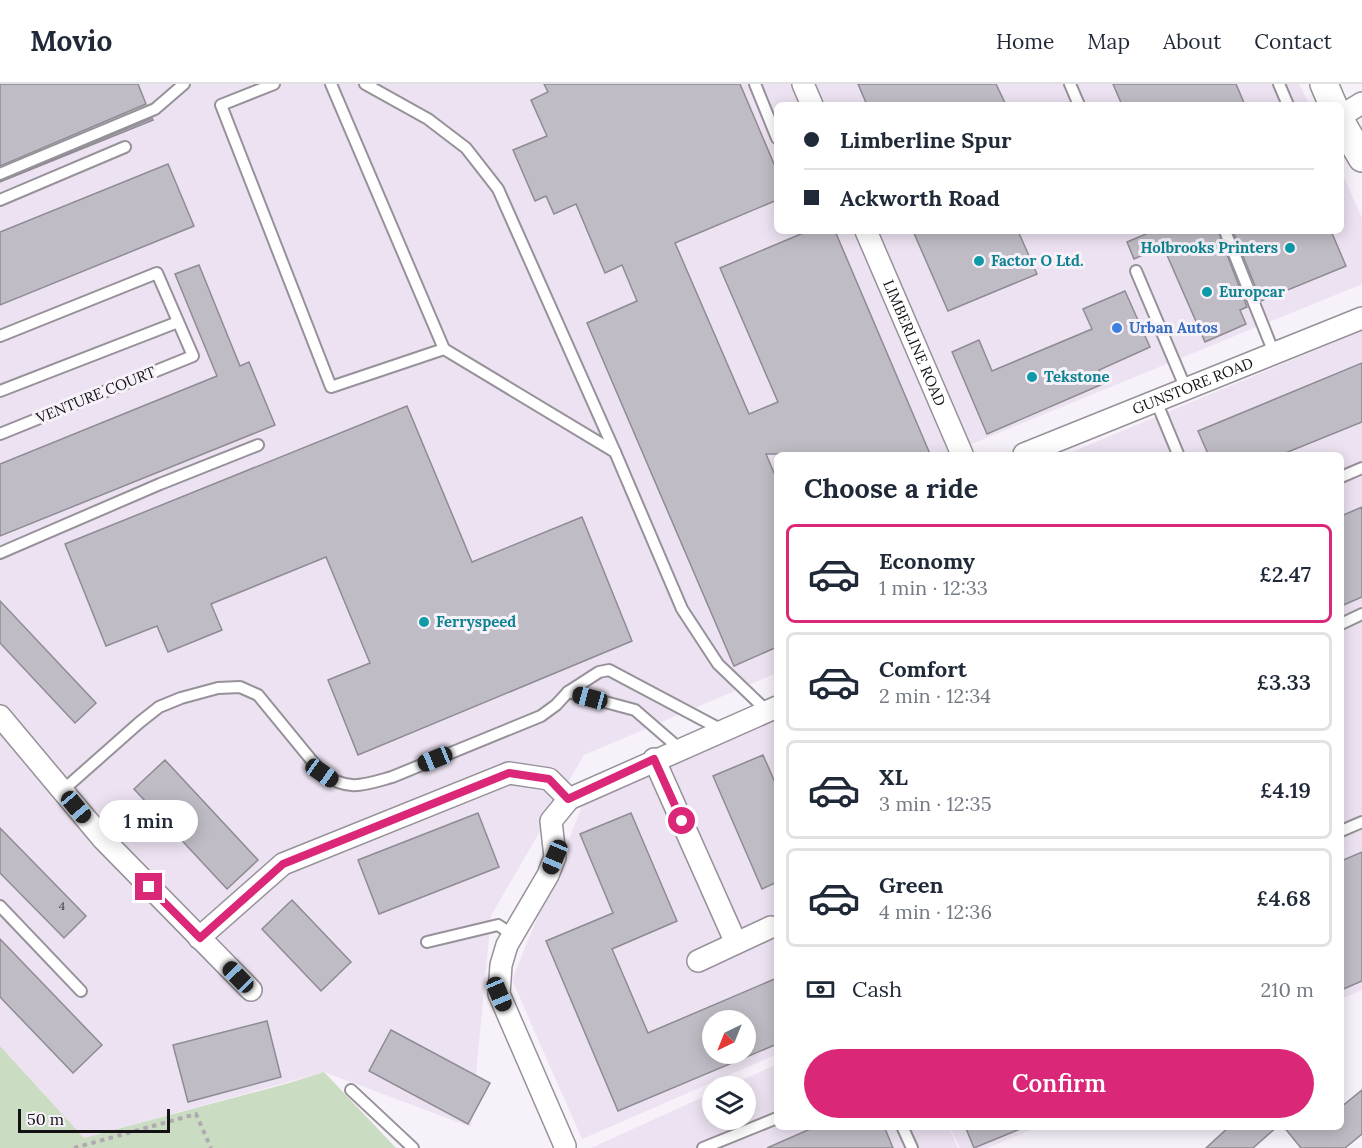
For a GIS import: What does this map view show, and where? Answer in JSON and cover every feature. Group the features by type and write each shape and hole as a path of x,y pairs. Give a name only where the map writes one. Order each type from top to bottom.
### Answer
{"street":[{"path":"803,84 811,102"},
{"path":"1324,84 1332,102"},
{"path":"1344,126 1362,103"},
{"path":"1344,129 1362,158"},
{"name":"LIMBERLINE ROAD","path":"867,234 961,452"},
{"name":"GUNSTORE ROAD","path":"1029,452 1362,318"},
{"path":"565,1147 499,994 501,964 507,945 548,875 555,857 550,821 568,799 654,759 772,709"},
{"path":"0,716 103,839 251,990"},
{"path":"654,759 736,943"},
{"path":"200,938 283,864 509,773 549,779 568,799"},
{"path":"698,961 771,927"}],"lane":[{"path":"0,174 155,109 184,84"},
{"path":"274,84 221,105 331,387 444,349"},
{"path":"331,84 444,349 615,452"},
{"path":"365,84 428,119 466,148 498,189 682,609 718,664 772,709"},
{"path":"755,84 774,131"},
{"path":"1070,84 1079,102"},
{"path":"1279,84 1287,102"},
{"path":"0,200 125,147"},
{"path":"1226,234 1274,353"},
{"path":"1136,271 1186,389"},
{"path":"0,336 157,273 178,322 0,391"},
{"name":"VENTURE COURT","path":"0,434 193,356 178,322"},
{"path":"1156,401 1177,452"},
{"path":"0,553 159,484 258,445"},
{"path":"1344,476 1362,468"},
{"path":"1344,623 1362,614"},
{"path":"62,791 159,707 218,688 240,687 258,696 322,773 335,783 347,786 392,777 542,716 568,692 599,672 609,670 722,730"},
{"path":"568,692 635,710 680,749"},
{"path":"1344,830 1362,822"},
{"path":"0,906 81,992"},
{"path":"427,942 498,925 513,935"},
{"path":"351,1090 413,1148"},
{"path":"703,1148 774,1119"},
{"path":"904,1130 912,1148"}],"path":[{"path":"74,1148 196,1114 211,1148"}],"shaded area":[{"path":"0,84 1299,84 1308,102 774,102 774,234 1344,234 1344,178 1362,218 1362,284 952,452 774,452 774,674 584,755 491,916 471,1127 324,1072 84,1138 0,1046"},
{"path":"1362,331 1362,990 1344,998 1344,452 1072,452"},
{"path":"772,714 774,719 774,1055 756,1063 756,1010 702,1010 702,1064 754,1064 727,1076 702,1076 702,1087 582,1139 512,980 583,804"},
{"path":"774,1065 774,1130 950,1130 958,1148 591,1148 702,1098 702,1130 756,1130 756,1076 751,1076"},
{"path":"951,1130 1031,1130 987,1148 960,1148"}],"green space":[{"path":"0,1046 84,1138 324,1072 396,1148 0,1148"}],"building":[{"path":"0,84 138,84 146,104 0,166"},
{"path":"544,84 740,84 774,164 774,201 675,243 749,414 778,402 720,268 801,234 836,234 929,452 774,452 774,454 766,454 774,473 774,648 734,666 587,323 637,301 622,265 605,273 576,204 554,214 546,196 535,201 513,150 547,136 531,100 548,92"},
{"path":"858,84 996,84 1005,102 866,102"},
{"path":"1113,84 1236,84 1244,102 1121,102"},
{"path":"152,118 153,120 0,182 0,181"},
{"path":"168,164 194,226 0,305 0,232"},
{"name":"Factor O Ltd.","path":"914,234 1019,234 1037,274 948,311"},
{"name":"Europcar","path":"1146,234 1219,234 1247,307 1240,310 1246,324 1205,342 1163,246 1134,259 1127,242"},
{"name":"Holbrooks Printers","path":"1234,234 1332,234 1346,266 1261,301"},
{"path":"199,265 240,366 249,362 275,425 0,536 0,464 217,376 175,274"},
{"name":"Tekstone","path":"1125,291 1150,347 1099,370 1105,383 987,434 952,352 979,340 992,371 1092,329 1083,309"},
{"path":"1362,363 1362,422 1288,452 1207,452 1198,431"},
{"path":"407,406 472,562 582,517 632,641 358,755 328,680 370,663 326,557 211,604 222,630 168,652 157,626 106,646 65,544"},
{"path":"1362,507 1362,597 1344,605 1344,515"},
{"path":"0,601 96,703 75,723 0,643"},
{"path":"763,755 774,780 774,883 762,889 713,776"},
{"path":"165,760 258,860 227,889 134,789"},
{"path":"478,813 499,867 379,914 358,860"},
{"path":"631,813 677,921 612,949 648,1033 774,979 774,1045 756,1053 756,1010 702,1010 702,1064 730,1064 618,1111 546,941 613,913 580,834"},
{"path":"0,828 86,916 64,938 0,873"},
{"path":"1362,852 1362,981 1344,989 1344,860"},
{"path":"292,900 351,962 321,991 262,929"},
{"path":"0,939 102,1045 73,1073 0,997"},
{"path":"267,1021 281,1077 188,1102 173,1045"},
{"path":"391,1030 490,1083 468,1124 369,1071"},
{"path":"1362,1090 1362,1134 1345,1148 1301,1148 1286,1130 1344,1130 1344,1105"},
{"path":"808,1130 886,1130 893,1148 767,1148"},
{"path":"967,1130 1018,1130 974,1148"},
{"path":"1226,1130 1273,1130 1253,1148 1206,1148"}],"place":[{"name":"Holbrooks Printers","path":"1290,248"},
{"name":"Factor O Ltd.","path":"979,261"},
{"name":"Europcar","path":"1207,292"},
{"name":"Urban Autos","path":"1117,328"},
{"name":"Tekstone","path":"1032,377"},
{"name":"Ferryspeed","path":"424,622"}],"route":[{"path":"149,887 200,938 283,864 509,773 549,779 568,799 654,759 682,821"}]}
